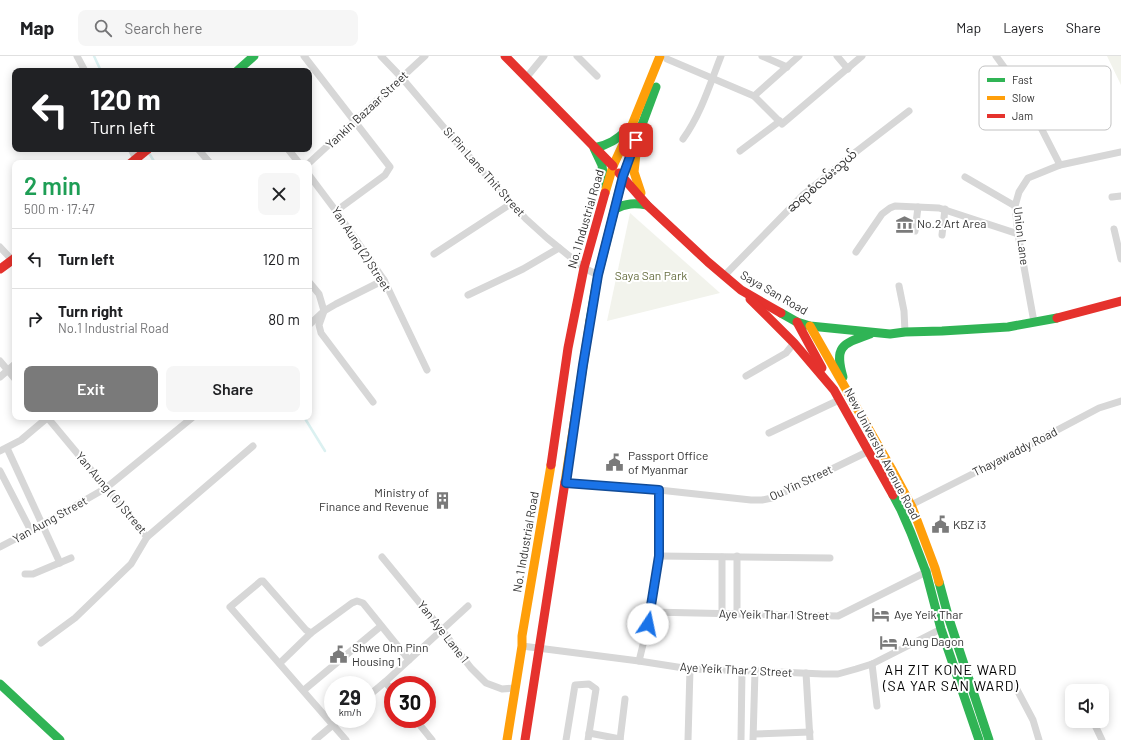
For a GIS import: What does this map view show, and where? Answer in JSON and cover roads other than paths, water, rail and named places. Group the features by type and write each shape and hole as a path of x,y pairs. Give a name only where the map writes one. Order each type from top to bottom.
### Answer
{"main road":[{"path":"240,68 254,56"},
{"name":"Saya San Road","path":"505,56 623,176 647,205 724,276 741,290 796,322 810,326 890,334 942,331 1001,327 1034,322 1057,318 1121,301"},
{"path":"602,205 604,182 603,168 601,160 594,148 613,143 636,127 665,57"},
{"path":"636,127 639,140 634,162 634,172 638,186 647,205"},
{"name":"No.1 Industrial Road","path":"507,740 522,646 522,636 545,504 568,348 583,273 613,166 636,127"},
{"name":"No.1 Industrial Road","path":"566,483 598,275 636,127"},
{"path":"134,160 144,152"},
{"path":"615,209 632,203 647,205"},
{"path":"0,270 12,261"},
{"path":"741,290 794,343 834,390"},
{"name":"New University Avenue Road","path":"796,322 869,451 930,570 941,629 979,740"},
{"name":"New University Avenue Road","path":"810,326 911,505 930,570 965,665 990,740"},
{"path":"846,390 840,363 840,351 846,344 875,332"},
{"path":"861,438 871,432"},
{"path":"525,740 566,483"},
{"path":"545,504 562,506"},
{"path":"900,510 911,505"},
{"path":"533,575 550,576"},
{"path":"2,688 60,740"}],"street":[{"path":"77,56 83,68"},
{"path":"304,56 390,167 385,175 336,211"},
{"name":"Si Pin Lane Thit Street","path":"381,56 526,219 559,248 583,273 598,275"},
{"name":"Yankin Bazaar Street","path":"312,160 425,56"},
{"path":"526,78 544,56"},
{"path":"577,56 597,76"},
{"path":"683,139 690,130 698,114 721,56"},
{"path":"762,56 787,67"},
{"path":"754,96 800,56"},
{"path":"837,56 848,69"},
{"path":"740,151 781,122 848,69 862,56"},
{"path":"997,56 1004,66"},
{"path":"665,57 754,96 781,122"},
{"name":"ဆရာစံလမ်းသွယ်","path":"724,276 803,195 857,151 910,111"},
{"path":"1042,130 1060,164"},
{"path":"201,152 207,160"},
{"path":"290,152 297,160"},
{"name":"Union Lane","path":"1034,322 1018,234 1015,206 1019,192 1028,178 1060,164 1121,152"},
{"path":"966,177 1015,206"},
{"name":"Yan Aung (2) Street","path":"312,179 384,280 427,370"},
{"path":"1112,197 1121,196"},
{"path":"434,254 512,203"},
{"path":"856,252 880,216 895,206 945,209 1018,234"},
{"path":"915,231 918,207"},
{"path":"942,235 945,209"},
{"path":"1114,229 1121,259"},
{"path":"0,247 12,257"},
{"path":"468,295 523,269 559,248"},
{"path":"312,322 324,311 384,280"},
{"path":"312,286 319,294 324,311 320,325 321,333 373,402"},
{"path":"899,286 904,311 905,332"},
{"path":"746,376 786,353 794,343"},
{"path":"0,361 12,375"},
{"path":"0,377 12,367"},
{"path":"769,433 839,400"},
{"name":"Thayawaddy Road","path":"911,505 1099,408 1121,401"},
{"path":"0,452 21,440 45,420"},
{"name":"Yan Aung ( 6 ) Street","path":"49,420 147,537 253,446"},
{"name":"Yan Aung Street","path":"0,547 42,525 106,488 189,420"},
{"path":"8,448 60,563"},
{"name":"Ou Yin Street","path":"566,483 762,500 772,498 869,451"},
{"path":"0,471 31,531"},
{"path":"639,661 651,612 659,556 659,490"},
{"path":"41,643 75,618 131,564 147,537"},
{"path":"659,556 830,558"},
{"path":"722,556 722,614"},
{"path":"737,556 737,614"},
{"name":"Yan Aye Lane 1","path":"382,557 471,668 486,683 502,689 515,688"},
{"path":"25,574 33,574 71,558"},
{"name":"Aye Yeik Thar 1 Street","path":"651,612 838,616 930,570"},
{"path":"311,633 306,630 261,581 230,607 324,714"},
{"path":"280,663 311,633 352,603 357,601 363,603 409,660"},
{"path":"392,676 468,606"},
{"path":"304,690 382,626"},
{"name":"Aye Yeik Thar 2 Street","path":"522,646 690,669 838,674 872,664 941,629"},
{"path":"872,664 877,706"},
{"path":"688,740 690,669"},
{"path":"741,740 742,670"},
{"path":"755,671 753,737 810,732"},
{"path":"806,673 810,740"},
{"path":"376,690 384,683"},
{"path":"566,740 575,684 590,684 596,689 589,737 620,739 625,699"},
{"path":"1014,684 1033,720 1038,740"},
{"path":"315,740 329,728"},
{"path":"336,728 346,740"},
{"path":"422,728 432,740"},
{"path":"1096,728 1102,740"}],"waterway":[{"path":"94,56 100,68"},
{"path":"149,153 153,160"},
{"path":"306,420 325,451"}],"place":[{"name":"No.2 Art Area","path":"904,224"},
{"name":"Passport Office of Myanmar","path":"615,463"},
{"name":"Ministry of Finance and Revenue","path":"442,500"},
{"name":"KBZ i3","path":"940,525"},
{"name":"Aye Yeik Thar","path":"881,615"},
{"name":"Aung Dagon","path":"889,642"},
{"name":"Shwe Ohn Pinn Housing 1","path":"339,655"}],"district":[{"name":"AH ZIT KONE WARD (SA YAR SAN WARD)","path":"951,678"}],"park label":[{"name":"Saya San Park","path":"651,276"}]}
